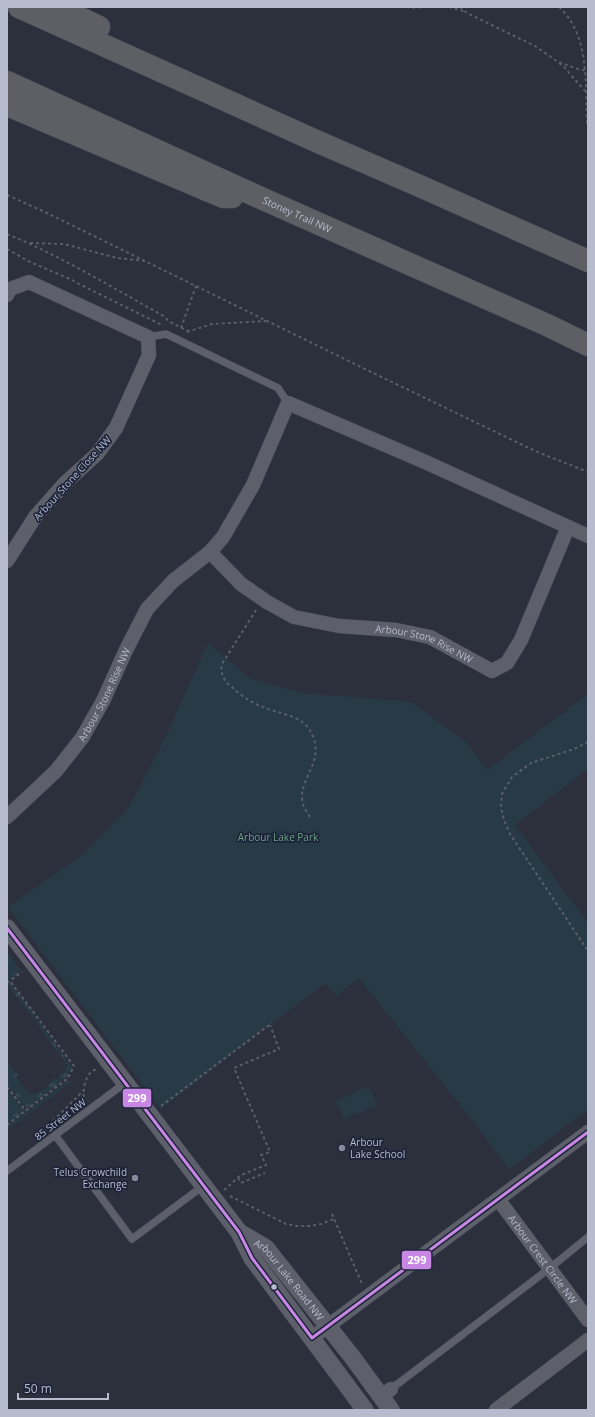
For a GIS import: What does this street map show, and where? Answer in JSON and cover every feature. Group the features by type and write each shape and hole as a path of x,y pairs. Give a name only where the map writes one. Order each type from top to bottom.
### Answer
{"highway":[{"path":"19,7 316,141 588,261"},
{"path":"57,7 286,120 316,141"},
{"name":"Stoney Trail NW","path":"7,82 263,199 540,321 588,345"},
{"path":"7,105 223,197 263,199"}],"street":[{"path":"7,295 10,289 29,282 148,337"},
{"name":"Arbour Stone Close NW","path":"7,561 35,517 65,483 97,454 116,428 149,355 148,337"},
{"path":"288,403 424,461 588,536"},
{"name":"Arbour Stone Rise NW","path":"7,817 56,771 82,738 103,701 126,650 147,609 173,581 210,552 223,537 253,485 288,403"},
{"name":"Arbour Stone Rise NW","path":"210,552 241,584 267,602 294,617 339,626 396,630 430,637 492,671 507,663 521,640 568,527"},
{"name":"Arbour Lake Road NW","path":"8,931 204,1185 239,1232 252,1258 365,1410"},
{"path":"312,1338 588,1132"},
{"name":"Arbour Crest Circle NW","path":"498,1199 588,1320"},
{"name":"Arbour Lake Road NW","path":"239,1232 266,1248 388,1399"},
{"path":"496,1410 588,1340"}],"lane":[{"path":"148,337 166,334 178,336 278,388 288,403"},
{"name":"85 Street NW","path":"7,1171 125,1083"},
{"path":"55,1135 132,1239 204,1185"},
{"path":"388,1399 588,1236"}],"path":[{"path":"406,7 421,7"},
{"path":"449,7 467,13 534,46 564,67 586,92"},
{"path":"460,7 467,13"},
{"path":"559,7 567,14 579,36 585,70 588,125"},
{"path":"558,62 578,70 588,71"},
{"path":"7,195 47,213 535,451 588,472"},
{"path":"7,234 82,270 188,331"},
{"path":"28,243 64,244 117,258 146,261"},
{"path":"7,249 28,261 72,280 178,336"},
{"path":"178,336 196,286"},
{"path":"178,336 188,331 212,324 267,321"},
{"path":"258,607 222,664 220,670 228,684 248,700 273,711 298,719 307,726 312,734 315,743 315,761 304,784 302,797 303,804 310,817"},
{"path":"588,742 574,749 531,763 512,777 502,794 501,806 504,820 510,834 588,951"},
{"path":"7,983 23,971"},
{"path":"7,1125 68,1078 74,1066 10,981"},
{"path":"159,1108 272,1023"},
{"path":"223,1190 241,1175 266,1165 261,1155 270,1152 234,1068 279,1049 270,1025"},
{"path":"82,1104 85,1082 89,1074 97,1068"},
{"path":"7,1087 26,1111"},
{"path":"49,1128 51,1123 84,1090"},
{"path":"238,1178 241,1183 264,1173"},
{"path":"226,1194 286,1224 310,1226 334,1219"},
{"path":"332,1214 362,1284"}],"green space":[{"name":"Arbour Lake Park","path":"208,643 250,678 302,693 411,702 465,741 487,770 588,694 588,769 515,825 588,923 588,1109 509,1170 479,1129 359,978 336,996 326,983 161,1109 8,907 81,856 129,807 167,734"},
{"path":"7,952 21,971 7,982"},
{"path":"10,982 72,1067 68,1076 27,1109 7,1085 7,1061 18,1075 16,1077 30,1095 33,1093 35,1095 47,1087 46,1086 55,1078 56,1080 59,1078 58,1077 67,1071 65,1069 68,1066 37,1024 38,1023 7,985"},
{"path":"69,1079 71,1082 7,1130 7,1127"},
{"path":"369,1086 377,1105 344,1119 336,1101"},
{"path":"7,1090 25,1111 7,1125"}],"transit line":[{"name":"299","path":"7,928 239,1232 252,1258 312,1338 588,1132"}],"place":[{"name":"Arbour Lake School","path":"342,1148"},
{"name":"Telus Crowchild Exchange","path":"135,1178"}]}
